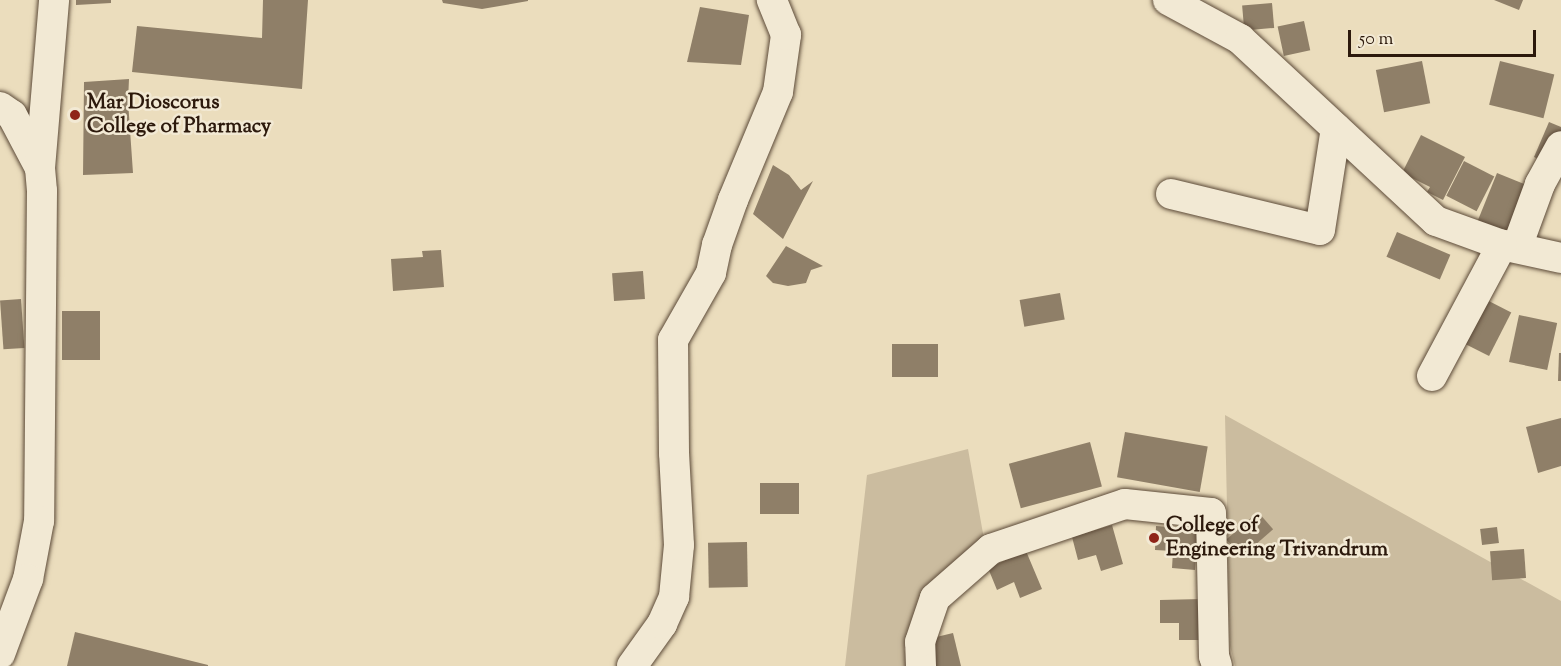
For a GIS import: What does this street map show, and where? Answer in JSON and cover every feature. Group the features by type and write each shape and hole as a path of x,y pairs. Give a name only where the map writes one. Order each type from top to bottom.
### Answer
{"street":[{"path":"0,654 28,579 39,521 41,180 54,0"},
{"path":"632,666 662,624 674,597 679,545 674,453 673,340 711,273 717,245 733,200 778,92 786,35 772,0"},
{"path":"1168,0 1240,39 1436,221 1510,246 1561,258"},
{"path":"0,107 12,115 41,180"},
{"path":"1171,194 1320,230 1336,128"},
{"path":"1432,376 1510,246 1561,146"},
{"path":"921,666 920,642 935,598 991,549 1125,504 1211,513 1214,656 1217,666"}],"shaded area":[{"path":"1225,415 1561,601 1561,666 1235,666 1230,646"},
{"path":"968,449 984,539 920,596 904,649 910,666 845,666 867,475"}],"building":[{"path":"76,0 111,0 111,3 76,5"},
{"name":"Mar Dioscorus College of Pharmacy","path":"263,0 308,0 302,89 132,72 137,26 262,38"},
{"path":"442,0 528,1 482,9 443,3"},
{"path":"1494,0 1523,0 1519,10"},
{"path":"1272,3 1274,28 1244,31 1242,6"},
{"path":"700,7 749,15 741,65 687,62"},
{"path":"1304,21 1310,50 1284,56 1278,27"},
{"path":"1422,61 1430,103 1384,112 1376,70"},
{"path":"1500,61 1554,75 1543,118 1489,105"},
{"path":"129,79 128,101 133,173 83,175 84,82"},
{"path":"1549,122 1561,127 1561,170 1534,157"},
{"path":"1421,135 1465,157 1443,200 1427,192 1430,187 1402,173"},
{"path":"1464,161 1494,176 1477,211 1446,196"},
{"path":"773,165 789,175 801,190 813,181 783,239 753,214"},
{"path":"1497,173 1529,186 1510,234 1478,221"},
{"path":"1397,232 1450,255 1440,280 1386,257"},
{"path":"786,246 823,266 811,270 806,283 788,286 773,283 766,276"},
{"path":"441,250 444,287 393,291 391,259 423,257 422,251"},
{"path":"643,271 645,299 614,301 612,273"},
{"path":"1060,293 1065,320 1024,327 1020,300"},
{"path":"1481,297 1511,312 1489,356 1459,341"},
{"path":"21,299 24,348 3,349 0,300"},
{"path":"62,311 100,311 100,360 62,360"},
{"path":"1519,315 1557,323 1547,370 1509,362"},
{"path":"892,344 938,344 938,377 892,377"},
{"path":"1559,353 1561,353 1561,381 1558,381"},
{"path":"1561,418 1561,466 1538,473 1526,427"},
{"path":"1125,432 1208,447 1200,492 1117,477"},
{"path":"1090,442 1102,486 1021,508 1009,464"},
{"path":"760,483 799,483 799,514 760,514"},
{"path":"1258,512 1273,529 1241,557 1226,540"},
{"path":"1112,525 1123,564 1101,571 1096,555 1078,560 1072,537"},
{"path":"1156,526 1198,529 1195,570 1172,568 1173,551 1155,550"},
{"path":"1497,527 1499,543 1482,545 1480,529"},
{"path":"747,542 748,587 709,588 708,543"},
{"path":"1524,549 1526,578 1492,580 1490,551"},
{"path":"1026,551 1042,589 1020,598 1014,582 997,590 988,568"},
{"path":"1201,599 1202,640 1179,640 1179,623 1160,623 1160,600"},
{"path":"75,632 208,665 208,666 67,666"},
{"path":"953,633 961,666 935,666 928,639"}],"place":[{"name":"Mar Dioscorus College of Pharmacy","path":"75,115"},
{"name":"College of Engineering Trivandrum","path":"1154,538"}]}
